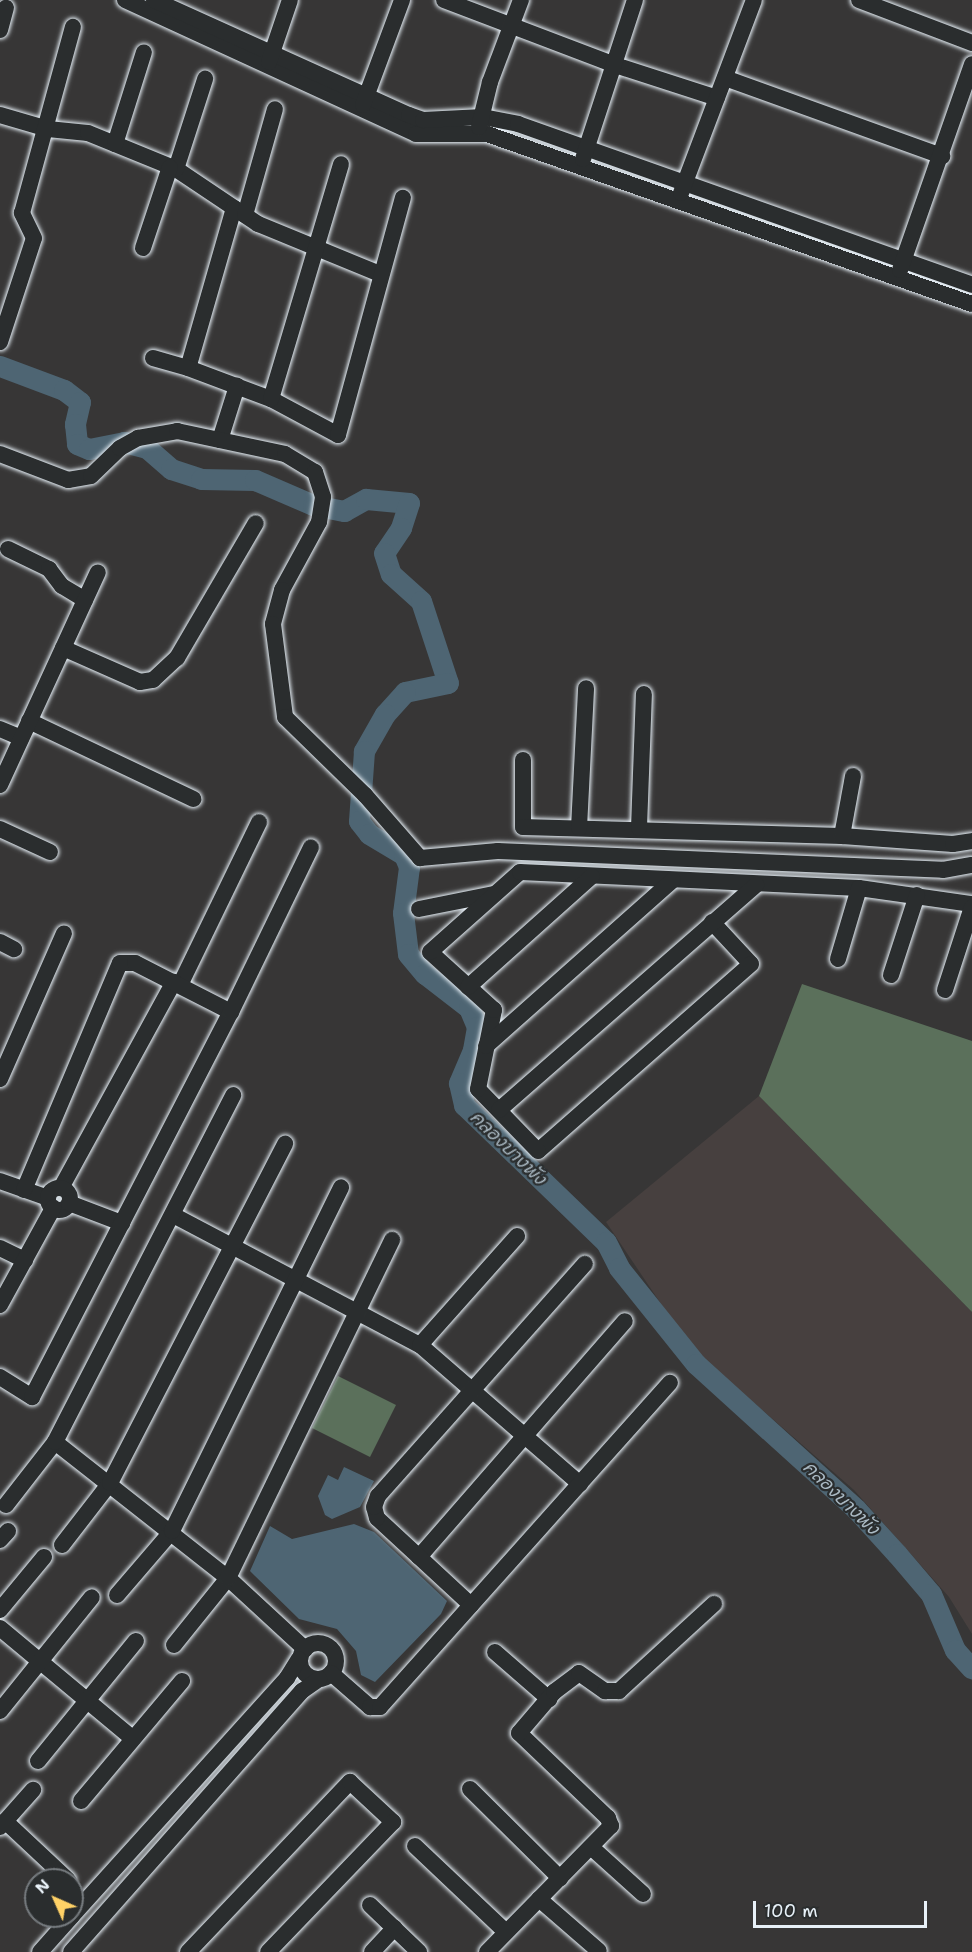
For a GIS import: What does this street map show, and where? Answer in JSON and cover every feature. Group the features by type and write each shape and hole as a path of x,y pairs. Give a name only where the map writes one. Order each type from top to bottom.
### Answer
{"street":[{"path":"125,0 270,59"},
{"path":"154,0 428,137 478,134 580,167 972,304"},
{"path":"270,59 290,0"},
{"path":"364,103 402,0"},
{"path":"444,0 513,24 615,65 717,98"},
{"path":"478,134 480,117 521,0"},
{"path":"580,167 635,0"},
{"path":"676,201 685,184 754,0"},
{"path":"860,0 972,43"},
{"path":"0,30 6,8"},
{"path":"0,342 34,238 22,213 48,129 74,27"},
{"path":"115,144 144,52"},
{"path":"897,278 942,156 972,64"},
{"path":"724,78 942,156"},
{"path":"143,248 205,79"},
{"path":"364,103 423,120 480,117 518,124 972,285"},
{"path":"188,368 275,109"},
{"path":"0,115 48,129 88,133 173,168 240,212 380,274"},
{"path":"271,399 341,164"},
{"path":"153,358 188,368 271,399 338,435 380,274 403,198"},
{"path":"815,249 820,231"},
{"path":"220,440 237,386"},
{"path":"0,454 68,480 91,476 120,448 138,438 177,431 285,454 315,472 322,504 319,522 282,590 273,624 285,717 361,790 420,858 498,851 943,870 972,866"},
{"path":"63,648 140,682 153,680 177,658 256,523"},
{"path":"8,549 49,569 62,586 85,600"},
{"path":"0,786 98,572"},
{"path":"579,828 586,688"},
{"path":"639,828 644,693"},
{"path":"29,721 194,799"},
{"path":"0,729 21,738"},
{"path":"523,760 523,827 639,828 842,836 953,844 972,841"},
{"path":"842,836 853,776"},
{"path":"0,1305 177,983 259,822"},
{"path":"0,829 50,852"},
{"path":"0,1377 32,1397 231,1012 311,847"},
{"path":"712,922 751,964 538,1150 478,1089 494,1010 430,952 520,872 756,885 859,888 972,905 945,990"},
{"path":"468,987 592,876"},
{"path":"486,1046 673,880"},
{"path":"499,1110 756,885"},
{"path":"838,958 859,888"},
{"path":"419,909 495,894"},
{"path":"891,975 917,895"},
{"path":"0,1079 64,933"},
{"path":"24,1190 120,963 135,963 231,1012"},
{"path":"6,1505 55,1442 233,1095"},
{"path":"62,1545 110,1483 236,1246 285,1144"},
{"path":"0,1181 58,1199 122,1223"},
{"path":"117,1595 172,1531 341,1186"},
{"path":"173,1215 236,1246 420,1345 580,1484"},
{"path":"420,1345 517,1236"},
{"path":"174,1645 228,1578 392,1240"},
{"path":"0,1248 25,1260"},
{"path":"471,1605 377,1518 374,1507 378,1496 585,1264"},
{"path":"418,1557 625,1321"},
{"path":"55,1442 172,1531 228,1578 302,1654 304,1672 325,1676 375,1710 670,1383"},
{"path":"0,1610 44,1557"},
{"path":"0,1711 39,1659 92,1597"},
{"path":"487,1952 591,1847 611,1822 519,1733 549,1699 579,1673 605,1691 619,1691 714,1604"},
{"path":"0,1628 87,1698 133,1739"},
{"path":"38,1761 87,1698 136,1641"},
{"path":"71,1952 302,1691 325,1676 336,1661 332,1650 322,1643 302,1654 287,1678 84,1902"},
{"path":"495,1652 549,1699"},
{"path":"81,1801 182,1681"},
{"path":"188,1952 350,1782 392,1823 268,1952"},
{"path":"470,1789 560,1878"},
{"path":"33,1790 3,1824 54,1868"},
{"path":"416,1846 506,1932"},
{"path":"591,1847 643,1894"},
{"path":"84,1894 105,1913"},
{"path":"539,1899 599,1951"},
{"path":"370,1905 419,1952"},
{"path":"40,1952 61,1928"},
{"path":"372,1952 394,1929"}],"shaded area":[{"path":"759,1096 972,1312 972,1634 949,1597 854,1490 690,1347 606,1222"}],"green space":[{"path":"802,984 972,1041 972,1312 759,1096"},
{"path":"338,1376 396,1405 370,1457 312,1428"}],"water":[{"path":"344,1467 374,1481 360,1507 332,1519 325,1515 318,1496 328,1475 338,1480"},
{"path":"354,1524 374,1532 447,1601 441,1614 375,1682 361,1675 356,1651 337,1629 299,1619 250,1571 270,1526 292,1539"}],"waterway":[{"name":"คลองบางพัง","path":"0,366 64,390 80,402 75,424 77,444 89,449 124,442 147,448 171,469 201,479 255,480 313,505 344,511 366,499 409,503 401,528 384,553 391,574 421,601 448,683 405,692 385,714 364,751 359,821 369,834 404,855 409,867 403,913 408,954 425,974 469,1008 477,1027 473,1050 459,1083 464,1105 606,1242 619,1268 696,1364 856,1509 897,1554 931,1594 955,1650 972,1669"}]}
